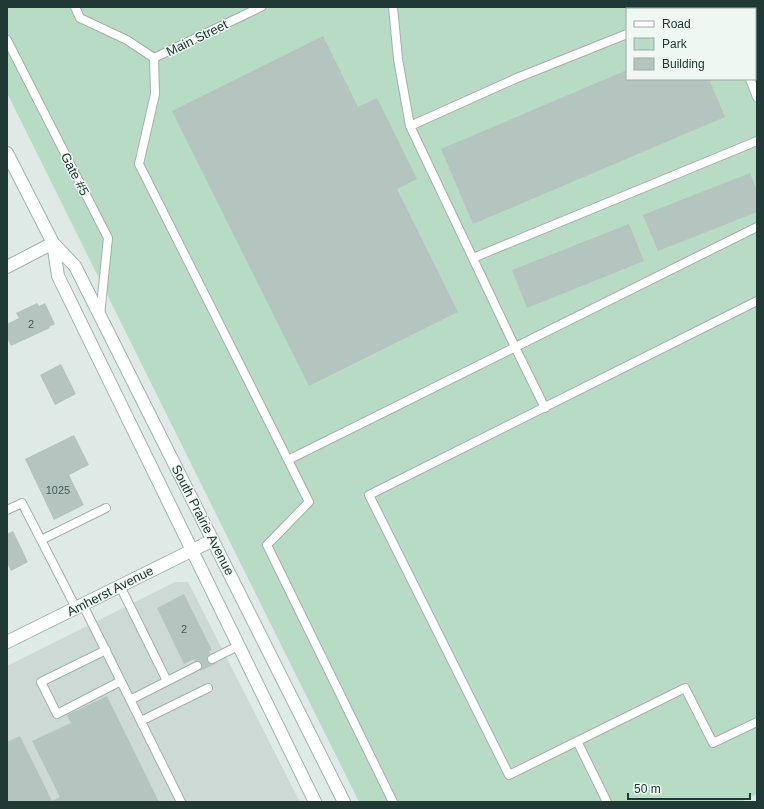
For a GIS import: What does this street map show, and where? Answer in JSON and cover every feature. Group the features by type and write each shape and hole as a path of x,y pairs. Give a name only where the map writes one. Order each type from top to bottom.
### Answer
{"main road":[{"name":"South Prairie Avenue","path":"7,153 53,243 75,266 344,802"},
{"name":"South Prairie Avenue","path":"53,243 58,276 315,802"},
{"path":"7,267 53,243"},
{"name":"Amherst Avenue","path":"7,642 213,540"}],"lane":[{"path":"75,7 80,18 127,40 154,58 155,94 139,164 309,502 268,545 393,802"},
{"name":"Main Street","path":"154,58 261,7"},
{"path":"393,7 398,59 410,126 545,408"},
{"path":"410,126 517,78 626,34"},
{"name":"Gate #5","path":"7,40 108,238 100,316"},
{"path":"750,80 757,97"},
{"path":"473,258 757,141"},
{"path":"288,460 757,227"},
{"path":"757,301 369,495 509,775 685,688 713,743 757,722"},
{"path":"7,510 22,503 41,540 106,650 181,802"},
{"path":"41,540 106,508"},
{"path":"120,586 167,681"},
{"path":"212,659 238,646"},
{"path":"106,650 41,682 57,714 121,682"},
{"path":"130,700 197,666"},
{"path":"141,721 208,688"},
{"path":"577,741 607,802"}],"shaded area":[{"path":"175,582 188,582 300,802 7,802 7,666"}],"green space":[{"path":"7,7 757,7 757,794 741,802 359,802 7,93"}],"building":[{"path":"757,7 757,57 756,8 736,8"},
{"path":"323,36 358,107 377,98 417,179 397,189 458,312 309,386 172,111"},
{"path":"626,70 626,80 709,80 725,117 473,224 441,149"},
{"path":"750,173 757,191 757,212 658,251 643,215"},
{"path":"629,224 644,261 527,308 512,270"},
{"path":"37,303 39,306 45,303 55,324 49,327 50,328 11,346 7,338 7,324 19,318 16,313"},
{"path":"61,364 76,394 55,405 40,375"},
{"path":"74,435 89,465 69,475 84,505 54,520 25,459"},
{"path":"13,531 28,562 11,571 7,563 7,534"},
{"path":"184,594 212,650 209,651 215,664 200,671 194,659 184,664 157,608"},
{"path":"107,696 159,802 7,802 7,742 20,736 52,801 60,797 32,741 71,723 67,715"}]}
